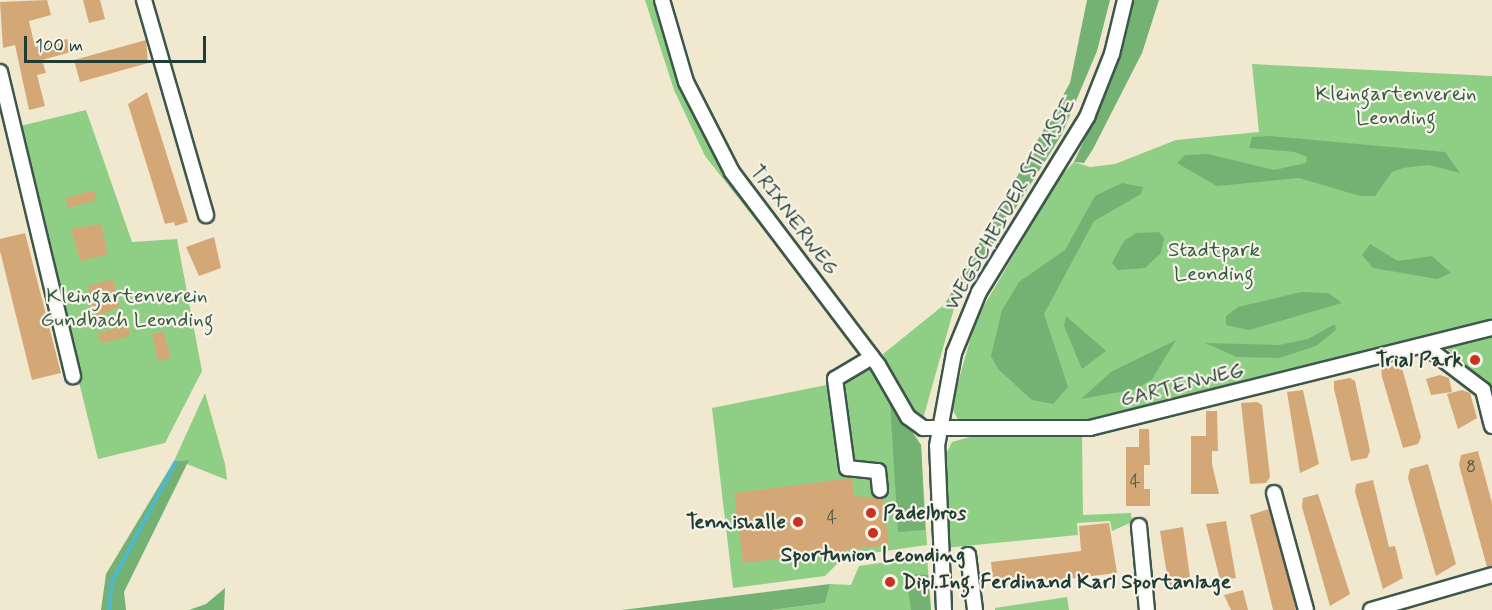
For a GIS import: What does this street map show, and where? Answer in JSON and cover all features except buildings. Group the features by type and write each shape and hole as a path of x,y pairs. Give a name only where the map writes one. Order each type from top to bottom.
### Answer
{"street":[{"path":"144,0 206,214"},
{"name":"TRIXNERWEG","path":"662,0 686,82 721,155 872,357 908,417 923,428 939,431"},
{"name":"WEGSCHEIDER STRASSE","path":"944,610 936,487 939,431 948,375 966,319 1087,117 1112,54 1125,0"},
{"path":"0,72 74,376"},
{"name":"GARTENWEG","path":"939,431 1090,428 1492,328"},
{"path":"1430,344 1433,352 1483,390 1492,426"},
{"path":"872,357 835,379 847,468 878,471 880,490"},
{"path":"1274,493 1306,610"},
{"path":"1138,526 1147,610"},
{"path":"968,555 975,610"},
{"path":"1371,610 1492,575"}],"green space":[{"path":"645,0 655,0 680,84 713,154 811,290 705,156 674,90"},
{"path":"1087,0 1110,0 1097,51 1062,134 955,305 945,304 1070,83"},
{"path":"1134,0 1159,0 1142,53 1093,149 1084,163 1074,162 1111,82"},
{"name":"Stadtpark Leonding","path":"1252,64 1492,76 1492,323 1079,426 960,423 951,407 976,319 1060,177 1074,162 1090,167 1115,164 1176,140 1259,132"},
{"name":"Kleingartenverein Gundbach Leonding","path":"86,110 132,242 177,239 202,371 165,443 98,459 16,127"},
{"path":"1270,136 1445,152 1460,173 1429,165 1403,168 1392,172 1375,196 1360,196 1299,178 1217,186 1177,163 1185,155 1208,154 1274,170 1306,163 1307,157 1295,152 1249,148 1252,137"},
{"path":"1122,183 1143,187 1141,194 1094,221 1044,314 1068,387 1053,404 1032,400 998,369 991,356 1002,310 1019,282 1065,250 1095,196"},
{"path":"1159,232 1164,238 1161,253 1145,268 1118,270 1112,263 1124,241 1136,233"},
{"path":"1370,244 1398,261 1432,256 1451,273 1437,279 1373,268 1362,255"},
{"path":"1301,292 1328,293 1342,303 1249,330 1226,325 1226,316 1238,307"},
{"path":"945,304 955,305 923,419 918,418 905,405 883,354"},
{"path":"1066,316 1106,351 1082,369 1064,326"},
{"path":"1335,324 1336,330 1316,346 1279,358 1237,357 1205,343 1279,345 1308,339"},
{"name":"Trial Park","path":"1492,332 1492,389 1445,347"},
{"path":"1176,340 1152,379 1136,389 1081,399 1111,372"},
{"path":"871,367 921,445 927,545 844,557 825,576 733,588 712,408 841,382"},
{"path":"205,393 225,464 227,480 187,464 188,460 174,461"},
{"path":"890,401 921,445 925,530 898,532"},
{"path":"1082,435 1083,515 1131,513 1132,522 1112,531 1110,521 1077,523 1078,535 945,548 945,456 952,442 974,436"},
{"path":"189,460 124,592 126,610 101,610 106,574 174,461"},
{"name":"Dipl.Ing. Ferdinand Karl Sportanlage","path":"927,556 931,610 771,610 825,603 830,584 851,585 859,566"},
{"path":"906,574 928,575 931,610 911,610"},
{"path":"830,584 825,603 771,610 622,610"},
{"path":"225,588 224,610 189,610 206,604"},
{"path":"1067,597 1069,610 995,610 995,608"}],"waterway":[{"path":"109,610 112,582 175,463"}],"place":[{"name":"Trial Park","path":"1475,360"},
{"name":"Padelbros","path":"871,513"},
{"name":"Tennishalle","path":"798,522"},
{"name":"Sportunion Leonding","path":"873,533"},
{"name":"Dipl.Ing. Ferdinand Karl Sportanlage","path":"890,582"}],"park label":[{"name":"Kleingartenverein Leonding","path":"1396,106"}]}
